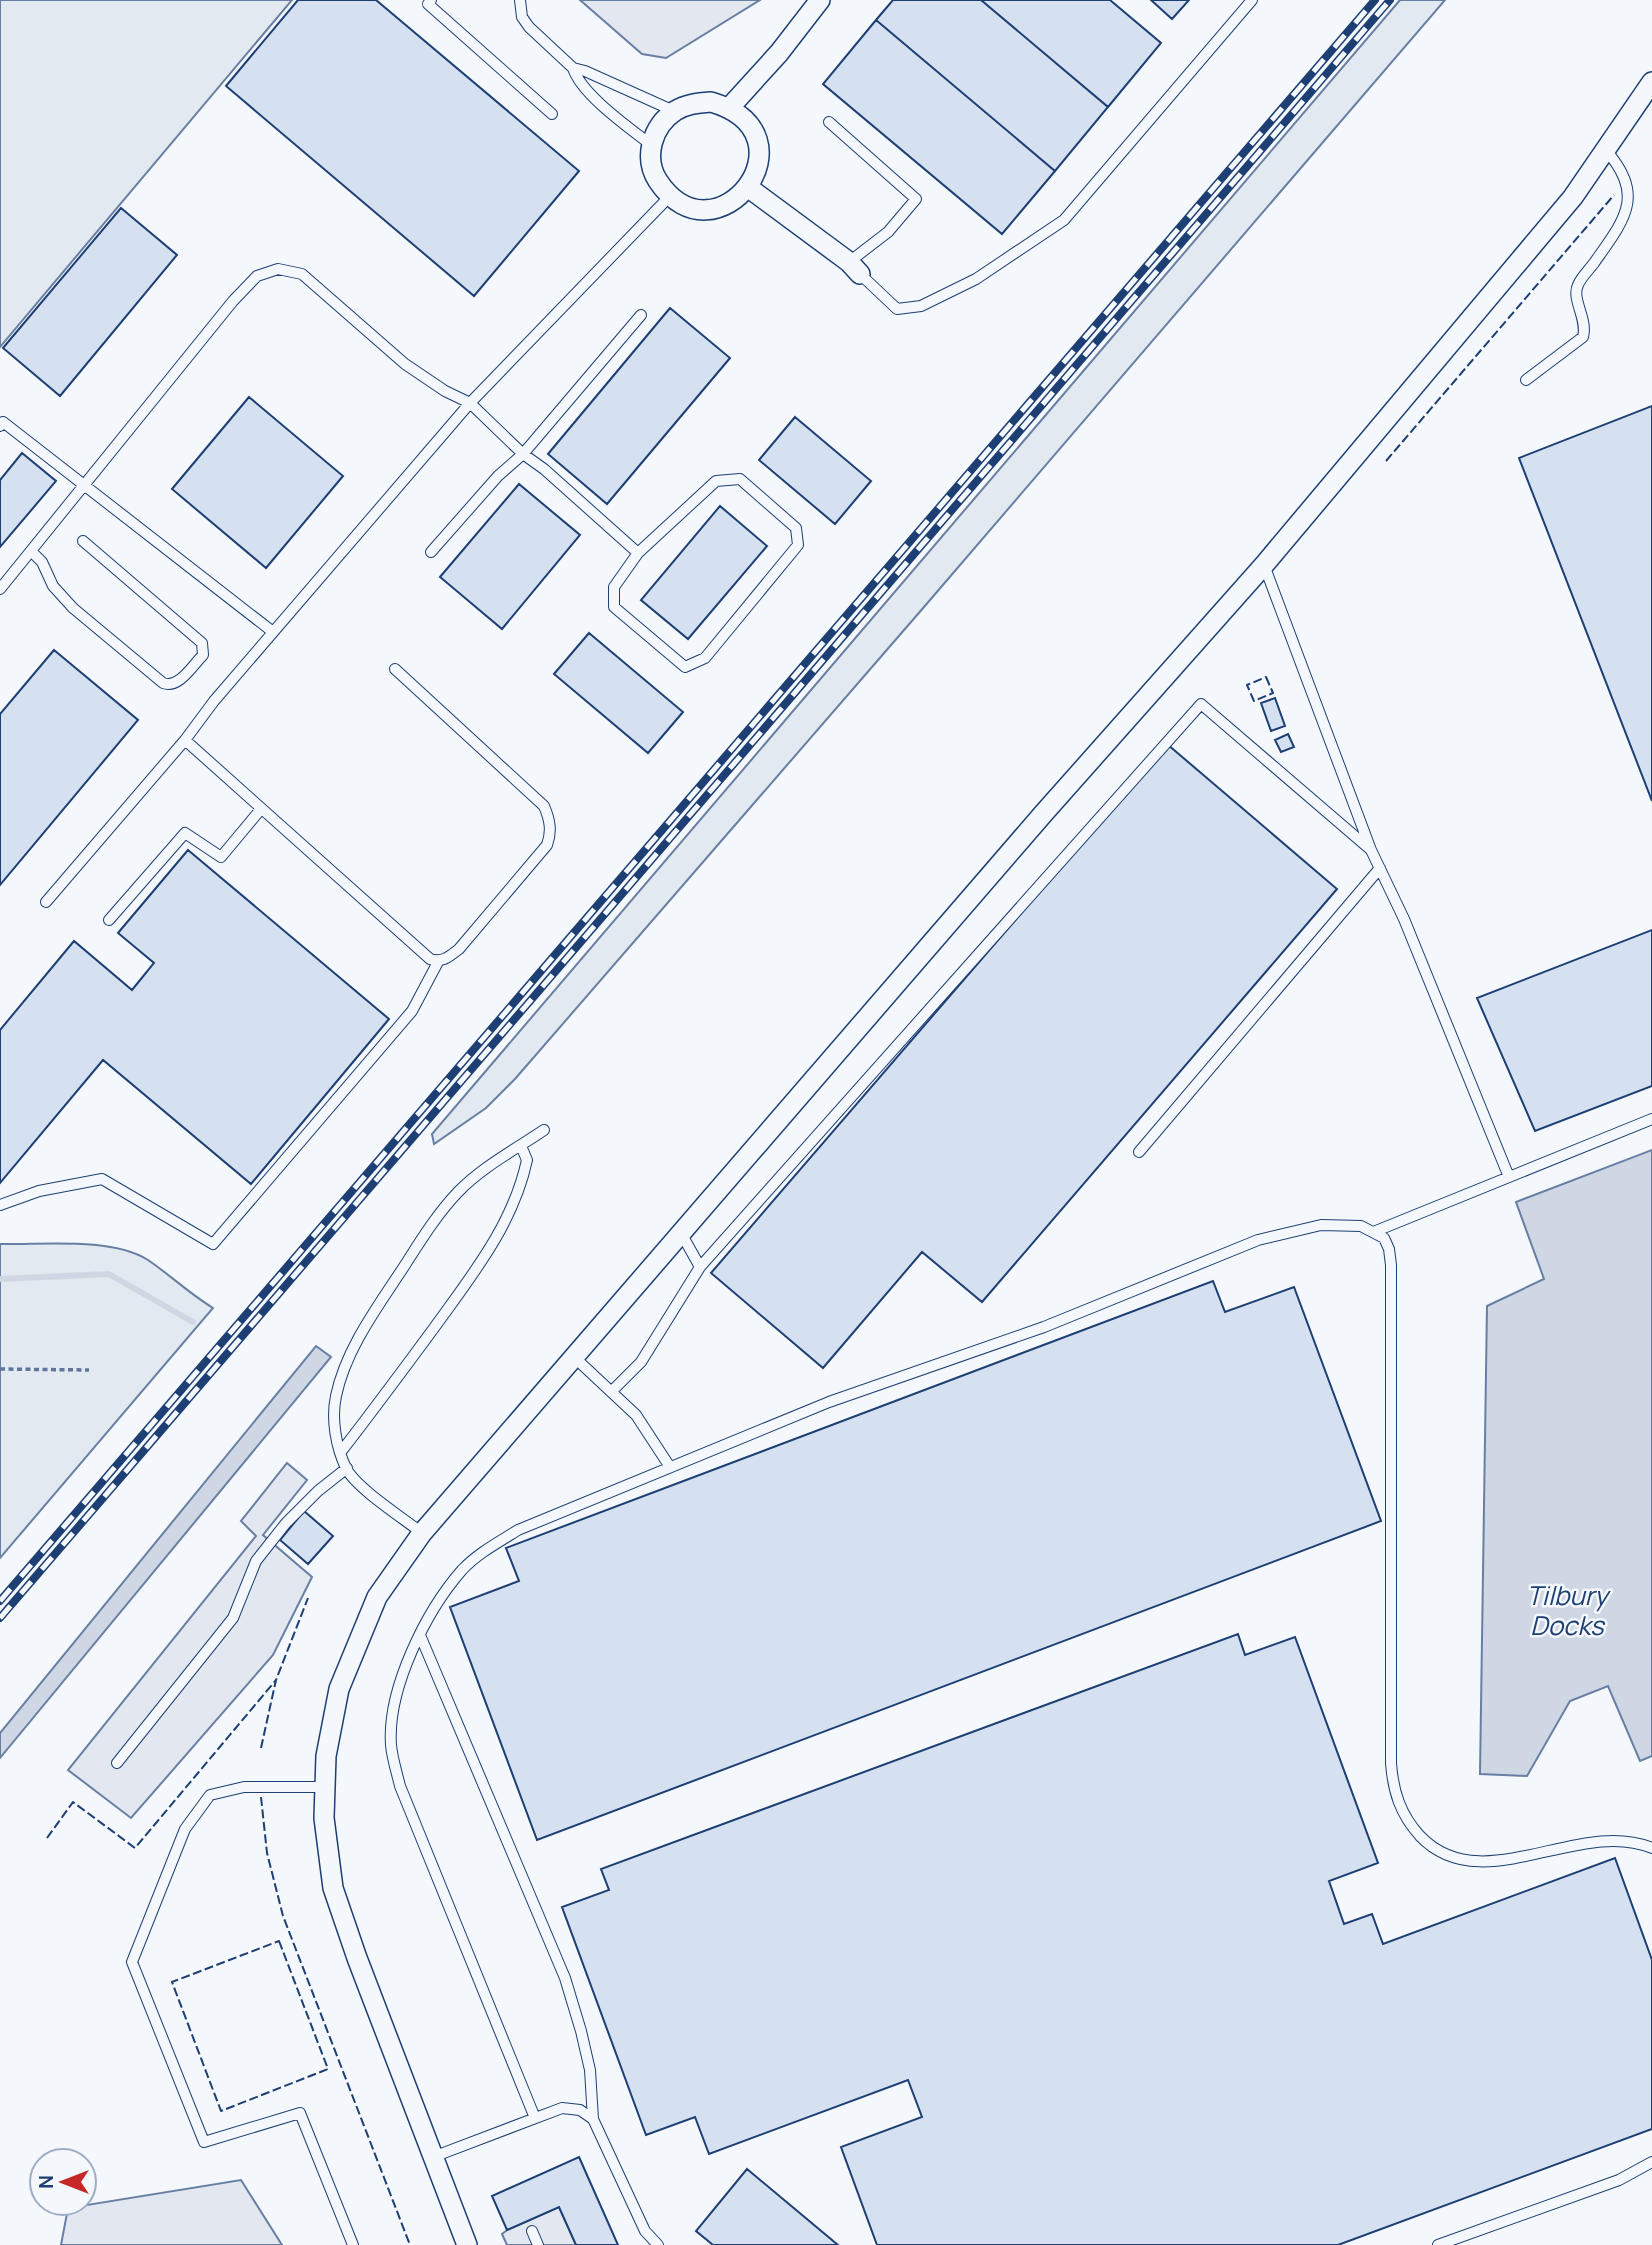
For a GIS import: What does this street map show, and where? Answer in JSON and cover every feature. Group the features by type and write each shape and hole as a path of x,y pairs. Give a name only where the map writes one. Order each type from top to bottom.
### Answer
{"street":[{"path":"730,107 779,53 820,0"},
{"path":"467,2245 357,1958 333,1888 324,1818 330,1725 344,1677 377,1597 422,1533 1043,814 1264,565 1573,197 1652,82"},
{"path":"711,102 730,107 744,119 755,135 759,153 757,171 749,187 735,201 718,208 699,209 681,204 670,196 655,176 650,144 662,124 675,111 692,103 711,102"},
{"path":"749,187 855,268"}],"lane":[{"path":"431,0 428,4 552,114"},
{"path":"520,0 522,17 529,27 573,68 675,111"},
{"path":"829,122 916,199 855,268 897,309 921,306 976,279 1064,220 1252,0"},
{"path":"573,68 577,80 622,123 650,144"},
{"path":"1526,380 1584,337 1585,323 1577,298 1578,284 1608,243 1624,214 1629,198 1626,180 1618,164 1605,149"},
{"path":"46,902 185,740 214,701 470,403 670,196"},
{"path":"0,589 233,301 257,276 278,269 302,274 405,364 444,391 470,403 523,454 544,469 638,553"},
{"path":"431,552 498,476 523,454 641,315"},
{"path":"1,423 273,632"},
{"path":"740,479 796,528 798,545 705,658 685,667 614,607 614,587 638,553 716,481 740,479"},
{"path":"31,551 43,562 53,586 73,608 163,682 176,684 203,655 202,643 83,541"},
{"path":"1264,565 1371,850 1409,932 1509,1177"},
{"path":"0,1205 39,1191 102,1179 213,1244 412,1011 438,962 459,949 547,845 550,835 549,817 544,806 395,669"},
{"path":"611,1392 641,1362 699,1267 1201,704 1371,850"},
{"path":"185,740 430,959 438,962"},
{"path":"109,920 185,833 221,857 261,808"},
{"path":"1139,1152 1380,868"},
{"path":"1376,1231 1652,1119"},
{"path":"422,1533 357,1481 347,1468 340,1453 335,1420 336,1396 349,1358 377,1307 446,1206 472,1180 544,1130"},
{"path":"340,1453 491,1249 517,1198 527,1160 521,1146"},
{"path":"535,2118 400,1786 391,1746 393,1706 420,1635 431,1611 463,1569 486,1550 518,1530 670,1467 829,1402 1044,1327 1258,1240 1321,1225 1354,1225 1376,1231 1384,1238 1389,1249 1391,1763 1392,1781 1402,1812 1410,1825 1435,1848 1466,1860 1503,1860 1601,1840 1622,1840 1652,1848"},
{"path":"681,1233 699,1267"},
{"path":"574,1357 635,1415 670,1467"},
{"path":"117,1763 233,1618 256,1561 294,1515 347,1468"},
{"path":"420,1635 565,1978 590,2070 593,2119 645,2231 658,2245"},
{"path":"324,1787 243,1787 210,1795 185,1829 132,1962 204,2142 300,2113 353,2245"},
{"path":"433,2157 562,2108 580,2110 593,2119"},
{"path":"1438,2245 1619,2180 1652,2162"},
{"path":"532,2231 538,2245"}],"path":[{"path":"0,1369 89,1370"}],"shaded area":[{"path":"0,0 292,0 0,347"},
{"path":"580,0 760,0 666,58 642,54"},
{"path":"1400,0 1445,0 515,1079 486,1108 434,1144 432,1134"},
{"path":"0,1244 96,1245 133,1253 148,1260 213,1308 0,1558"},
{"path":"287,1463 307,1480 263,1535 312,1577 273,1655 131,1818 68,1770 256,1536 241,1521"},
{"path":"241,2180 282,2245 61,2245 66,2217 98,2217 98,2203"},
{"path":"559,2207 576,2245 507,2245 502,2234 507,2230"}],"water":[{"name":"Tilbury Docks","path":"1652,1150 1652,1756 1640,1761 1608,1686 1570,1701 1527,1776 1480,1774 1487,1306 1544,1279 1516,1202"},
{"path":"316,1346 331,1357 0,1758 0,1733"}],"building":[{"path":"298,0 376,0 579,171 474,296 226,86"},
{"path":"893,0 981,0 1108,107 1055,171 876,20"},
{"path":"981,0 1110,0 1161,43 1108,107"},
{"path":"1151,0 1189,0 1172,19"},
{"path":"876,20 1055,171 1002,234 823,84"},
{"path":"121,208 177,255 60,396 3,348"},
{"path":"670,308 730,358 607,504 548,454"},
{"path":"249,397 343,476 266,568 172,489"},
{"path":"1652,406 1652,801 1519,458"},
{"path":"795,417 871,481 835,524 759,460"},
{"path":"22,453 56,481 0,547 0,480"},
{"path":"519,484 580,535 502,629 440,577"},
{"path":"720,506 767,546 688,639 641,600"},
{"path":"589,633 683,712 648,753 554,674"},
{"path":"54,650 138,720 0,885 0,714"},
{"path":"1275,698 1285,726 1271,731 1261,703"},
{"path":"1288,734 1294,747 1281,752 1275,740"},
{"path":"1167,744 1337,889 982,1302 922,1252 823,1368 711,1273"},
{"path":"188,850 389,1019 251,1184 103,1060 0,1183 0,1030 74,941 132,990 154,963 118,933"},
{"path":"1652,930 1652,1086 1535,1131 1477,998"},
{"path":"1213,1281 1225,1312 1294,1287 1381,1521 537,1840 450,1607 519,1581 506,1548"},
{"path":"304,1511 333,1536 308,1564 280,1540"},
{"path":"1238,1634 1245,1655 1295,1637 1378,1863 1329,1881 1344,1924 1372,1914 1383,1944 1615,1858 1652,1960 1652,2129 1338,2245 877,2245 841,2147 922,2117 908,2080 709,2154 695,2117 646,2135 562,1907 609,1890 601,1869"},
{"path":"579,2157 618,2245 576,2245 559,2207 507,2230 492,2196"},
{"path":"747,2169 838,2245 713,2245 696,2231"}],"waterway":[{"path":"0,1279 109,1274 193,1322"}],"railway":[{"path":"0,1601 1375,0"},
{"path":"0,1618 1390,0"}],"fence":[{"path":"1386,461 1614,195"},
{"path":"1266,677 1273,693 1254,701 1247,685 1266,677"},
{"path":"261,1748 276,1680 308,1598"},
{"path":"47,1838 73,1802 135,1848 276,1680"},
{"path":"261,1797 267,1853 283,1916 410,2245"},
{"path":"279,1941 328,2069 221,2111 172,1982 279,1941"}]}
